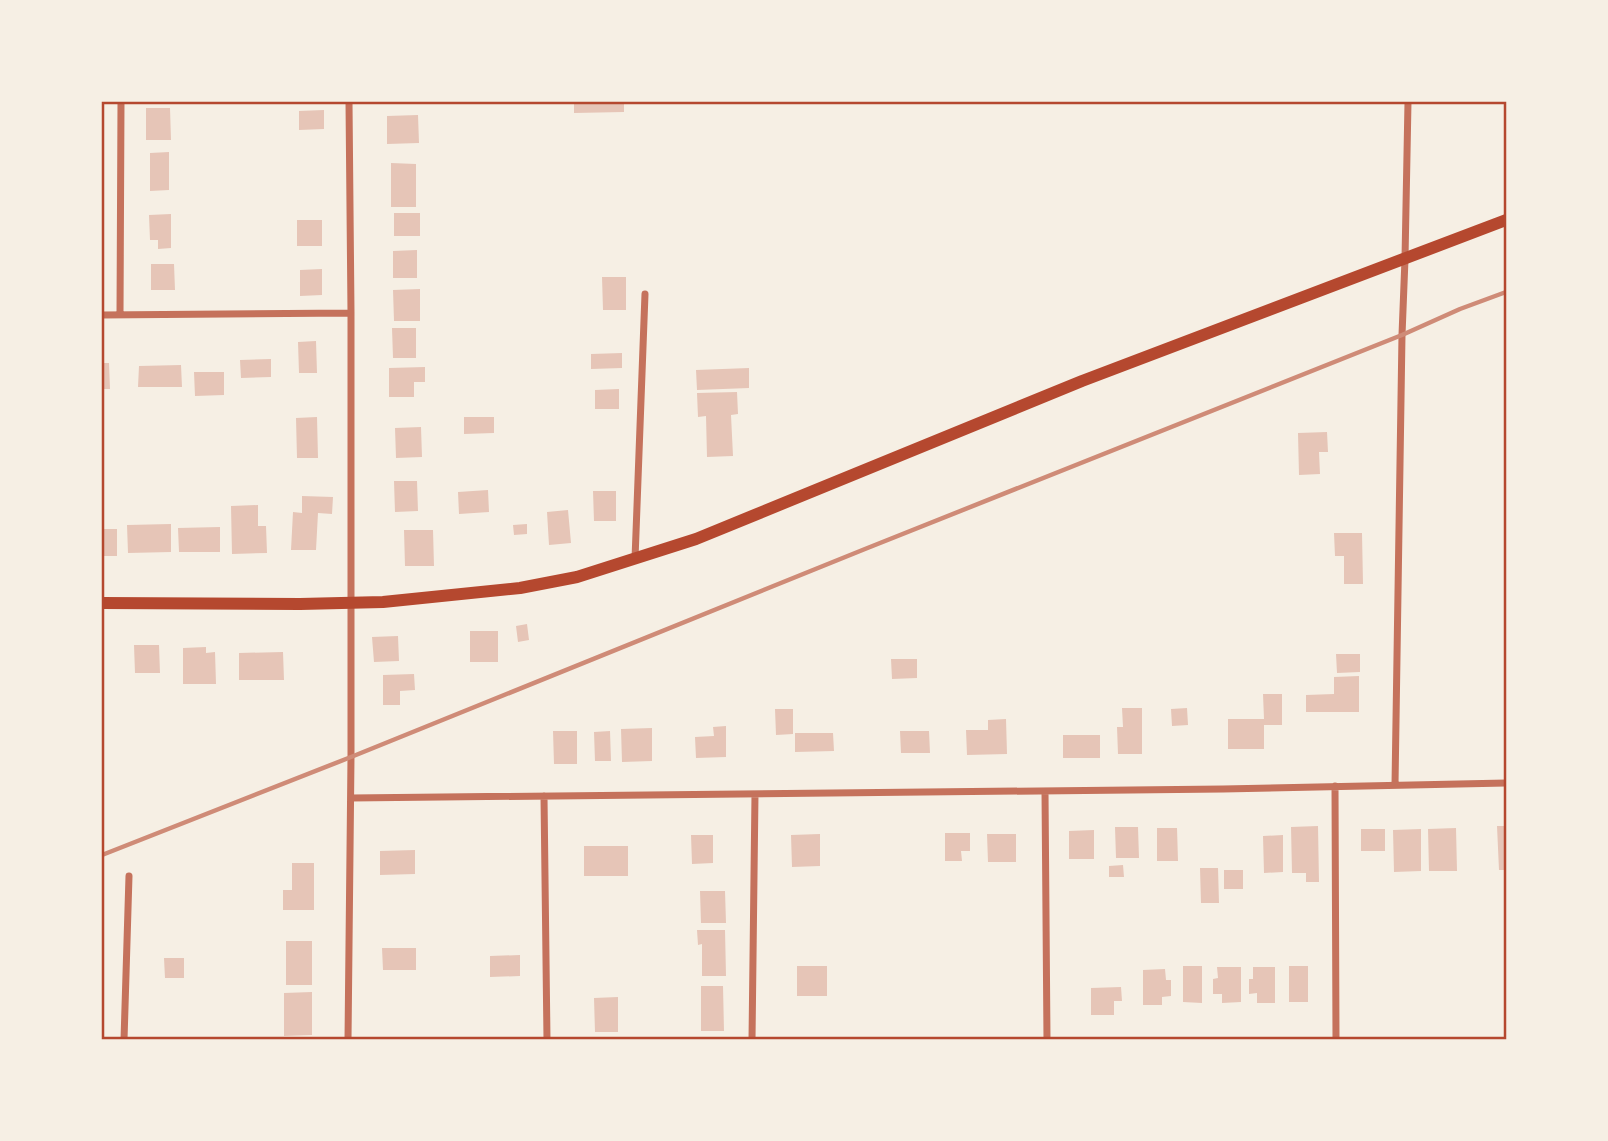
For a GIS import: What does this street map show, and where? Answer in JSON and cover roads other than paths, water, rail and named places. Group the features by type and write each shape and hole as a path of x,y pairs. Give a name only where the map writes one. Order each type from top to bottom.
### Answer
{"main road":[{"path":"102,603 383,602 520,588 577,577 696,539 1095,376 1507,220"}],"street":[{"path":"120,315 121,102"},
{"path":"348,1040 351,797 349,102"},
{"path":"1395,785 1408,102"},
{"path":"635,559 645,294"},
{"path":"102,315 351,313"},
{"path":"351,797 1223,789 1507,783"},
{"path":"1335,786 1336,1040"},
{"path":"1045,791 1047,1040"},
{"path":"752,1040 755,794"},
{"path":"544,796 547,1040"},
{"path":"124,1040 129,876"}],"railway":[{"path":"102,855 1506,292"}]}
